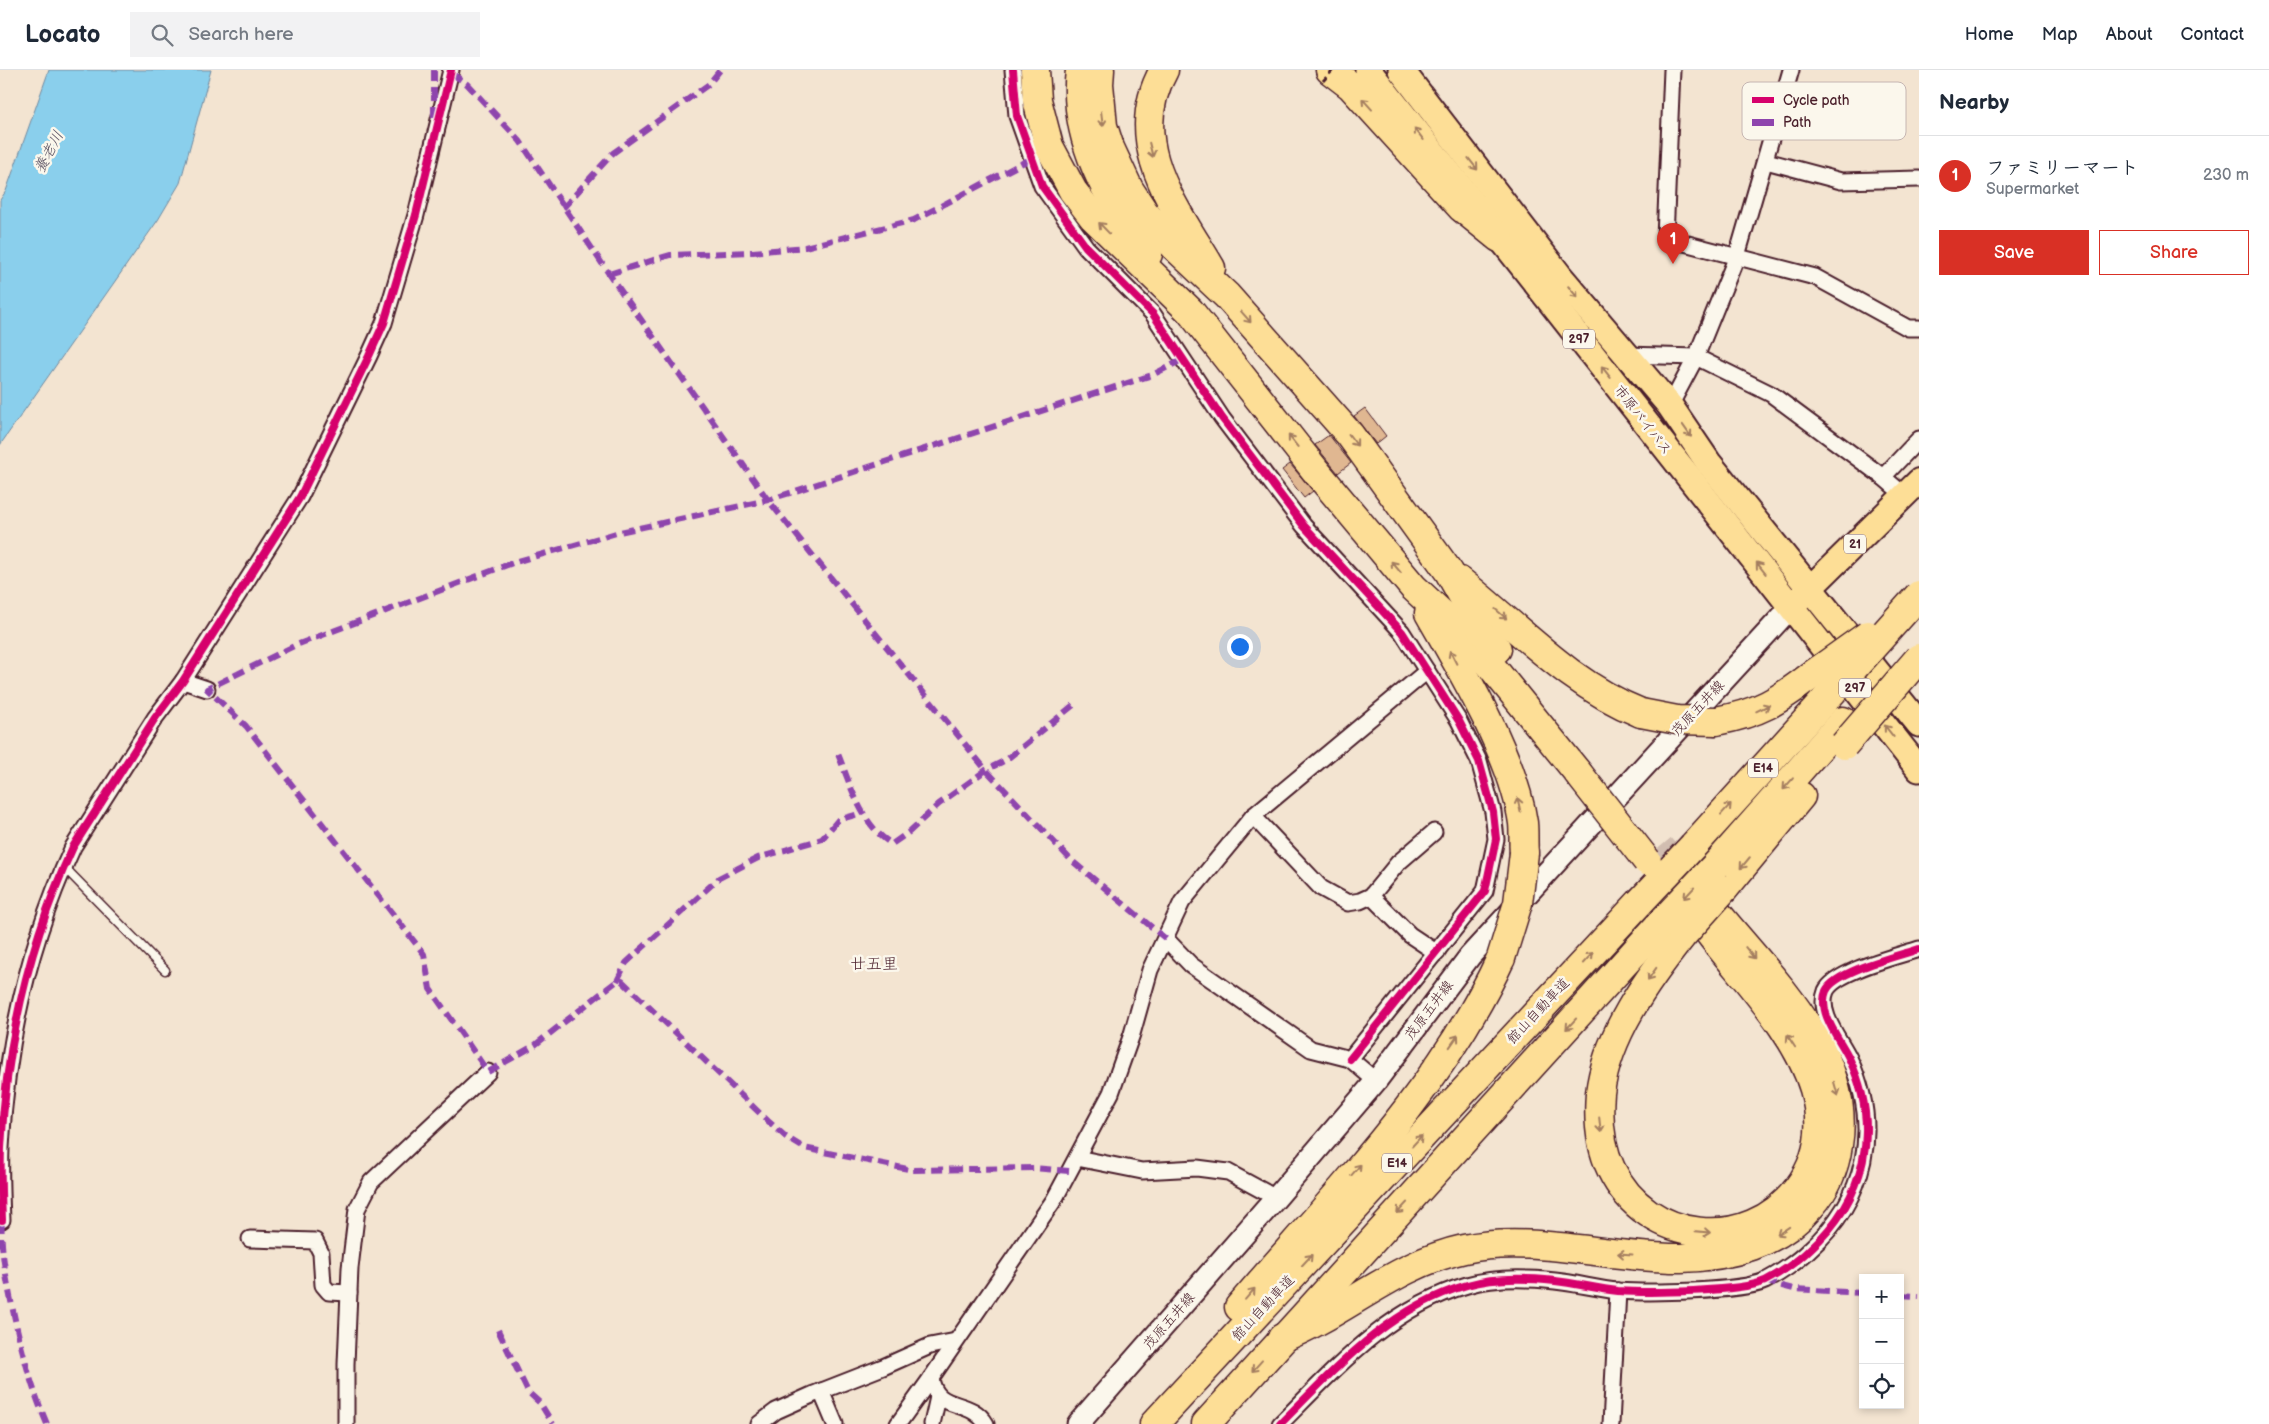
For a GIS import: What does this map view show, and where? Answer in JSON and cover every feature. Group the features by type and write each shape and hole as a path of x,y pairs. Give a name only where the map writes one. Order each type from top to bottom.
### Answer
{"highway":[{"path":"1035,70 1037,100 1042,124 1059,167 1073,192 1116,240 1190,311"},
{"path":"1080,70 1079,103 1081,122 1094,165 1129,228 1190,311 1315,470 1413,587 1470,640 1585,770 1653,854"},
{"path":"1100,70 1099,84 1103,126 1110,148 1129,189 1144,212 1175,246 1227,296 1350,435 1450,572 1481,628 1585,770"},
{"path":"1164,70 1156,84 1150,102 1150,148 1164,186 1227,296"},
{"name":"市原バイパス","path":"1368,70 1919,769"},
{"name":"市原バイパス","path":"1401,70 1559,276 1670,406 1708,462 1919,724"},
{"path":"1328,74 1351,86 1462,208 1500,238"},
{"path":"1450,572 1579,681 1621,705 1642,713 1677,720 1716,721 1759,711 1781,699 1823,683"},
{"path":"1139,1424 1396,1124 1465,1026 1501,958 1518,903 1524,853 1523,823 1518,798 1501,753 1446,643 1413,587"},
{"name":"館山自動車道","path":"1154,1424 1693,846 1823,683 1892,626 1919,595"},
{"name":"E14","path":"1206,1424 1282,1338 1720,877 1919,642"},
{"path":"1843,733 1919,658"},
{"path":"1282,1338 1311,1326 1402,1270 1463,1249 1520,1245 1680,1258 1708,1256 1750,1247 1773,1238 1801,1218 1822,1191 1836,1158 1841,1121 1835,1086 1818,1046 1804,1021 1714,925 1792,1043 1814,1089 1820,1129 1818,1147 1812,1166 1791,1196 1776,1211 1739,1230 1721,1233 1701,1233 1682,1229 1646,1211 1632,1199 1616,1178 1605,1154 1599,1115 1600,1092 1612,1050 1672,929"}],"main road":[{"name":"21","path":"1791,607 1912,488"},
{"name":"茂原五井線","path":"1078,1424 1376,1081 1470,956 1791,607"}],"street":[{"path":"2,1220 0,1149 10,1050 20,1000 64,867 73,847 155,718 183,681 300,497 377,340 416,215 451,70"},
{"path":"1013,70 1017,116 1042,186 1086,246 1153,314 1222,418 1304,526 1402,632 1459,721 1478,761 1493,812 1496,839 1486,891 1350,1059"},
{"path":"1672,70 1665,238 1815,277 1908,328 1919,328"},
{"path":"1670,406 1696,358 1737,256 1772,140"},
{"path":"1766,161 1841,181 1919,179"},
{"path":"1626,355 1696,358 1771,394 1883,477 1912,488"},
{"path":"1883,477 1919,439"},
{"path":"898,1424 1054,1200 1077,1158 1111,1093 1132,1034 1150,970 1182,902 1253,816 1427,671"},
{"path":"183,681 207,689"},
{"path":"1253,816 1321,888 1348,902 1360,901 1371,896 1398,863 1434,832"},
{"path":"1371,896 1410,935 1437,953"},
{"path":"1166,939 1191,965 1312,1049 1350,1059 1376,1081"},
{"path":"1280,1424 1356,1348 1393,1320 1445,1292 1470,1284 1524,1279 1555,1280 1618,1291 1718,1289 1764,1281 1809,1251 1845,1208 1859,1181 1865,1151 1867,1124 1859,1083 1824,1007 1826,991 1834,981 1848,974 1919,949"},
{"path":"346,1424 349,1293 358,1209 371,1182 488,1072"},
{"path":"1077,1158 1142,1171 1197,1168 1228,1172 1276,1198"},
{"path":"250,1239 315,1241 322,1253 323,1285 329,1292 349,1293"},
{"path":"1611,1424 1618,1291"},
{"path":"759,1424 776,1411 821,1391 883,1368 930,1346 956,1341"},
{"path":"931,1378 932,1390 938,1397 980,1414 986,1424"},
{"path":"821,1391 836,1424"},
{"path":"932,1424 938,1397"}],"lane":[{"path":"64,867 164,970"}],"water":[{"name":"養老川","path":"49,70 211,70 180,183 158,220 0,445 0,200 6,191"}],"building":[{"path":"1365,408 1386,436 1376,444 1354,416"},
{"path":"1329,435 1351,463 1338,473 1315,445"},
{"path":"1290,464 1313,491 1304,498 1282,470"}],"tunnel":[{"path":"1660,847 1709,905"}],"marked path":[{"path":"434,70 434,121"},
{"path":"563,208 613,153 709,84 720,70"},
{"path":"451,73 467,84 520,141 609,274 768,500 986,770 1071,860 1166,939"},
{"path":"609,274 670,255 753,252 805,247 914,220 1032,158"},
{"path":"1069,1171 1034,1168 913,1170 804,1148 786,1137 768,1121 622,981 617,981 535,1045 488,1072 430,989 424,954 246,726 207,689 296,645 515,562 620,532 768,500 1152,375 1184,359"},
{"path":"838,754 858,804 865,816 881,836 892,844 909,832 939,804 986,770 1006,760 1076,703"},
{"path":"617,981 626,963 719,878 758,858 822,839 838,820 862,813"},
{"path":"2,1220 3,1258 13,1312 30,1377 47,1424"},
{"path":"1764,1281 1793,1289 1859,1293"},
{"path":"1904,1295 1919,1296"},
{"path":"498,1330 528,1392 540,1403 553,1424"}],"cycle path":[{"path":"2,1220 1,1148 8,1070 14,1032 32,957 57,883 73,847 155,718 183,681 300,497 369,356 384,323 416,215 451,70"},
{"path":"1013,70 1017,116 1042,186 1086,247 1153,314 1222,418 1304,526 1402,632 1459,721 1479,761 1493,812 1496,839 1485,891 1350,1059"},
{"path":"1280,1424 1343,1362 1388,1324 1413,1308 1439,1295 1467,1285 1500,1279 1522,1279 1563,1282 1618,1291 1671,1292 1715,1290 1753,1285 1765,1281 1794,1263 1828,1230 1844,1208 1855,1185 1863,1161 1866,1136 1865,1110 1859,1084 1849,1058 1827,1017 1824,999 1826,991 1841,977 1854,971 1919,949"}],"place":[{"name":"ファミリーマート","path":"1673,264"}],"district":[{"name":"廿五里","path":"874,964"}]}
